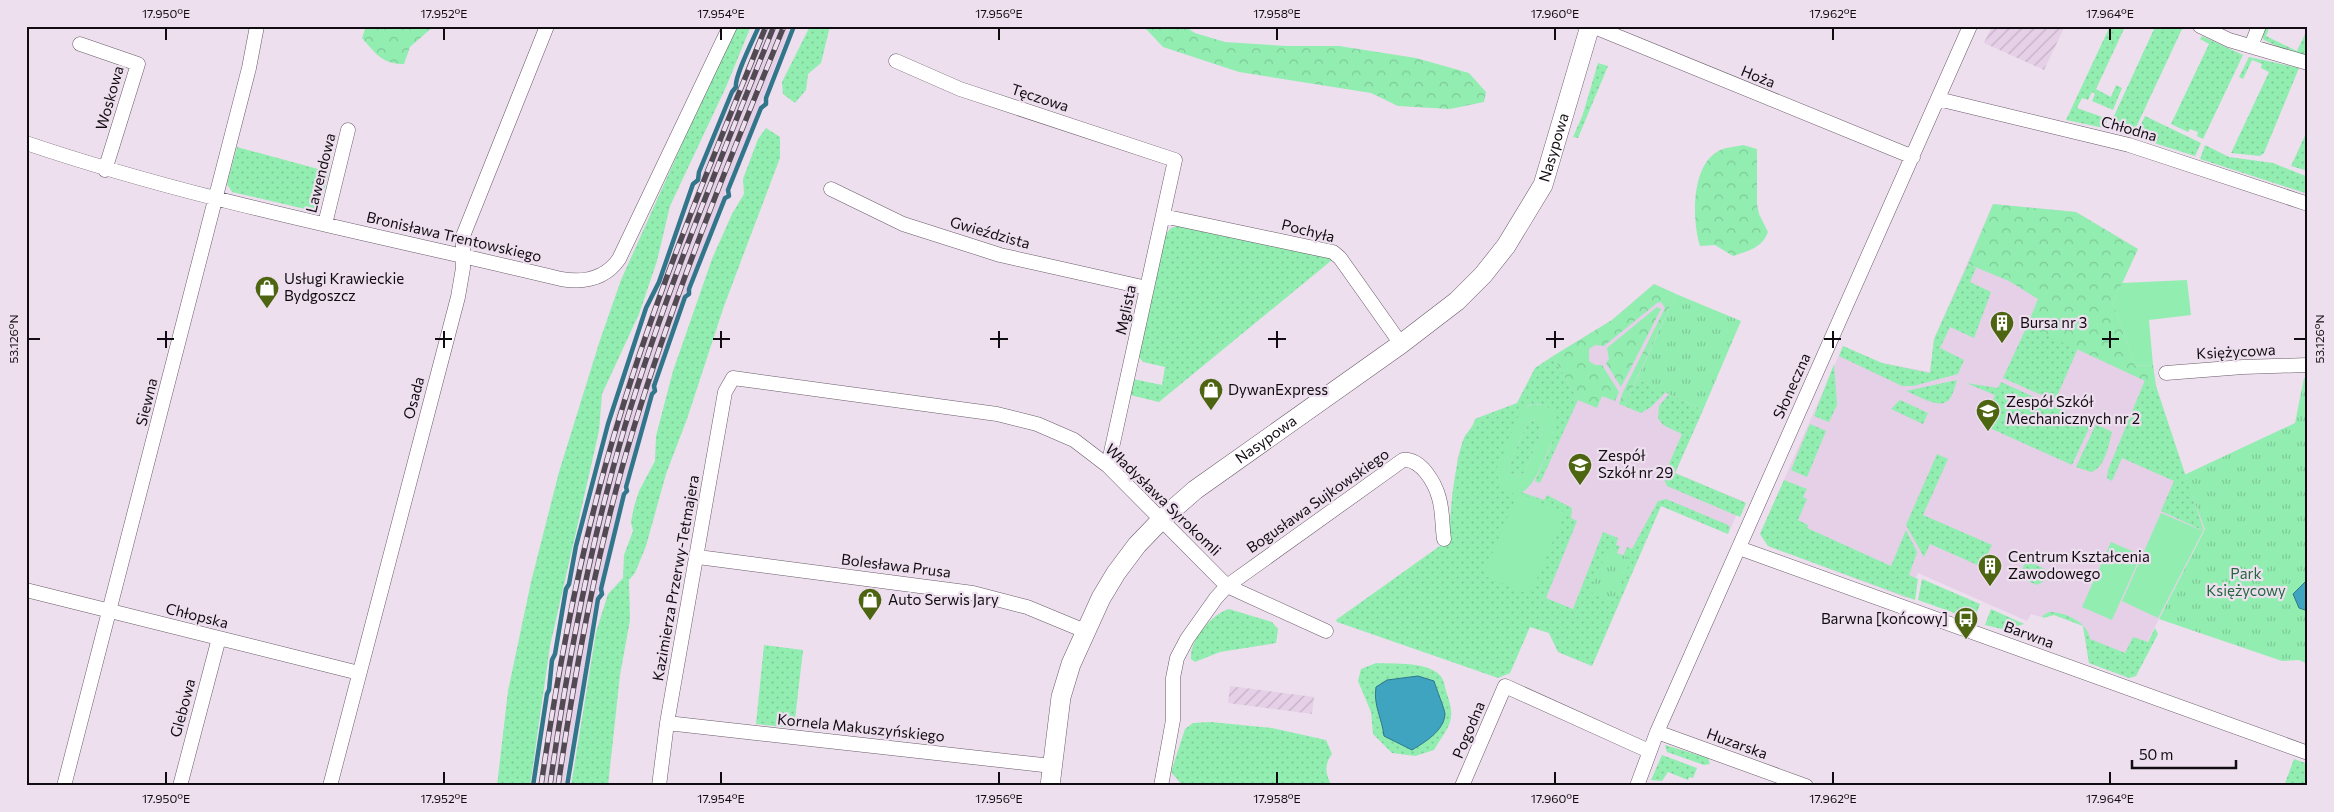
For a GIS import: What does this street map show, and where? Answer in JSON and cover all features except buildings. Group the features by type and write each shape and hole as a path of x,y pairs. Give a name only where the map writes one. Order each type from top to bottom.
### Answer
{"street":[{"name":"Siewna","path":"64,786 249,68 258,26"},
{"name":"Osada","path":"330,786 456,304 463,256 463,236 547,26"},
{"name":"Bronisława Trentowskiego","path":"26,143 105,170 325,224 567,280 588,280 609,271 626,247 730,26"},
{"name":"Hoża","path":"1591,26 1913,157"},
{"name":"Nasypowa","path":"1050,786 1061,697 1085,631 1116,573 1137,545 1162,519 1195,490 1457,302 1489,268 1524,219 1543,185 1591,26"},
{"name":"Słoneczna","path":"1636,786 1657,732 1970,26"},
{"path":"2200,26 2229,40 2308,63"},
{"path":"2251,46 2259,26"},
{"name":"Woskowa","path":"80,44 138,64 105,170"},
{"name":"Tęczowa","path":"896,61 960,90 1175,160"},
{"name":"Chłodna","path":"1938,99 2129,145 2308,204"},
{"name":"Lawendowa","path":"325,224 348,130"},
{"name":"Mglista","path":"1108,466 1175,160"},
{"name":"Gwieździsta","path":"831,189 903,224 1000,255 1147,288"},
{"name":"Pochyła","path":"1163,216 1332,252 1340,258 1401,344"},
{"name":"Księżycowa","path":"2166,373 2244,367 2308,365"},
{"name":"Władysława Syrokomli","path":"733,378 997,414 1036,424 1074,440 1108,466 1226,586 1326,631"},
{"name":"Kazimierza Przerwy-Tetmajera","path":"659,786 667,723 698,557 725,392 733,378"},
{"name":"Bogusława Sujkowskiego","path":"1161,786 1172,720 1173,678 1177,658 1195,627 1226,586 1403,460 1409,460 1420,465 1436,490 1440,499 1444,539"},
{"name":"Barwna","path":"1739,548 2308,753"},
{"name":"Bolesława Prusa","path":"698,557 973,593 1027,607 1085,631"},
{"name":"Chłopska","path":"26,590 360,673"},
{"name":"Glebowa","path":"180,786 219,638"},
{"name":"Pogodna","path":"1462,786 1505,686 1649,751"},
{"name":"Kornela Makuszyńskiego","path":"667,723 1052,766"},
{"name":"Huzarska","path":"1657,732 1806,786"}],"shaded area":[{"path":"763,26 791,26 687,291 652,391 623,487 594,610 564,786 540,786 570,597 587,519 610,433 630,369 709,155"},
{"path":"1992,26 2065,26 2044,70 1984,43"},
{"name":"Zespół Szkół Mechanicznych nr 2","path":"1993,204 2076,212 2138,249 2113,303 2135,366 2153,365 2156,386 2180,464 2205,528 2129,678 2089,663 2083,626 2049,613 2041,617 2031,614 2027,621 1918,573 1907,598 1768,546 1760,534 1843,346 1882,363 1930,372 1934,339"},
{"name":"Zespół Szkół nr 29","path":"1654,284 1676,294 1637,379 1703,410 1675,473 1743,501 1728,534 1661,506 1592,666 1558,652 1549,633 1476,609 1457,459 1465,436 1473,428 1475,419 1517,403 1535,368 1612,320"},
{"path":"1230,686 1314,697 1312,714 1228,703"}],"green space":[{"path":"366,26 434,26 410,47 404,64 396,64 380,57 362,38"},
{"path":"735,26 751,26 726,87 670,206 657,261 639,314 602,394 599,431 550,646 530,786 497,786 508,691 531,582 559,472 600,340 621,280"},
{"path":"810,26 830,26 821,63 808,74 806,90 795,103 783,94 782,82"},
{"path":"1148,26 1184,26 1195,33 1225,42 1287,46 1339,46 1416,58 1469,73 1486,92 1484,102 1450,109 1398,106 1371,93 1239,72 1163,47 1146,29"},
{"path":"2110,26 2124,26 2124,29 2096,89 2111,97 2116,85 2122,88 2113,110 2092,101 2095,94 2092,92 2088,100 2082,98 2077,108 2108,119 2104,128 2066,120"},
{"path":"2265,26 2270,26 2266,36 2297,51 2305,34 2308,35 2308,55 2296,55 2264,40 2261,35"},
{"path":"2155,27 2183,27 2132,136 2108,129"},
{"path":"2202,36 2243,55 2203,139 2197,136 2198,132 2190,129 2188,132 2171,124 2209,44 2200,39"},
{"path":"2249,57 2299,68 2264,153 2260,156 2231,153 2269,72 2261,68 2262,64 2252,60 2243,79 2239,77"},
{"path":"1598,63 1608,66 1578,138 1573,137 1583,114"},
{"path":"2145,116 2201,143 2195,156 2135,137"},
{"path":"766,128 780,137 780,158 724,306 687,419 666,474 646,546 635,573 629,580 630,620 620,675 608,786 571,786 596,632 608,594 623,578 624,555 633,531 631,522 634,507 639,491 655,461 656,436 673,371 712,259 732,214 744,194 743,179 758,139"},
{"path":"2308,129 2308,171 2291,166"},
{"path":"1743,145 1757,149 1757,204 1759,214 1768,232 1758,245 1733,256 1715,245 1700,246 1696,223 1696,195 1702,170 1708,159 1720,150"},
{"path":"2205,145 2229,157 2273,163 2308,177 2308,194 2200,159"},
{"path":"237,147 329,172 318,212 232,192 227,184"},
{"path":"1993,204 2076,212 2138,249 2113,303 2135,366 2153,365 2156,386 2027,326 2038,299 2009,281 1968,264"},
{"path":"1180,225 1327,257 1332,260 1159,402 1130,395 1133,379 1162,385 1165,367 1143,362 1138,356 1166,234 1171,228"},
{"path":"1968,264 1976,268 1970,282 1991,292 1974,338 1950,327 1940,348 1964,360 1958,374 1913,386 1902,386 1839,356 1843,346 1882,363 1930,373 1934,339"},
{"path":"2187,280 2191,315 2149,320 2153,365 2135,366 2113,303 2122,283"},
{"path":"1654,284 1676,294 1624,406 1619,404 1623,392 1665,308 1661,302 1657,303 1604,346 1595,345 1589,349 1589,361 1595,365 1602,365 1619,392 1615,401 1602,396 1597,408 1578,400 1553,356 1612,320"},
{"path":"1676,294 1741,321 1703,410 1637,379"},
{"path":"1657,307 1661,309 1621,387 1606,363 1609,359 1607,348"},
{"path":"2027,326 2078,348 2055,401 2003,378"},
{"path":"1553,356 1578,400 1540,483 1535,481 1548,452 1555,430 1555,420 1552,412 1542,405 1533,404 1526,407 1497,469 1521,492 1544,500 1547,495 1572,508 1571,518 1577,521 1546,598 1573,609 1603,532 1618,538 1616,545 1620,546 1617,553 1608,550 1623,556 1627,547 1632,549 1658,501 1666,499 1728,525 1730,528 1728,534 1661,506 1592,666 1558,652 1549,633 1530,627 1510,673 1498,678 1337,622 1336,620 1451,538 1450,517 1454,486 1459,456 1465,436 1475,419 1517,403 1535,368"},
{"path":"1834,364 1837,405 1829,422 1814,416"},
{"name":"Park Księżycowy","path":"2308,377 2308,664 2299,660 2282,661 2159,619 2205,529 2184,475 2295,423 2304,378"},
{"path":"1637,379 1666,392 1651,407 1641,413 1624,406"},
{"path":"1957,380 1949,400 1945,403 1934,403 1906,391"},
{"path":"2145,380 2156,386 2204,531 2161,511 2174,481 2122,458 2112,481 2107,478 2108,470"},
{"path":"2001,382 2067,412 2065,415 2090,426 2072,465 1983,425 1995,395 1966,383 1998,388"},
{"path":"1669,394 1703,410 1675,473 1746,503 1740,517 1667,486 1664,479 1665,473 1682,434 1663,425 1658,418 1659,406"},
{"path":"1900,400 1928,413 1923,424 1891,409"},
{"path":"1534,404 1543,405 1555,412 1557,425 1552,443 1532,483 1521,493 1514,493 1507,491 1499,483 1497,469 1519,414 1526,407","holes":["1534,419 1540,422 1543,429 1524,473 1516,476 1511,473 1509,466 1527,423"]},
{"path":"1534,419 1540,422 1543,429 1524,473 1516,476 1511,473 1509,466 1527,423"},
{"path":"1810,424 1826,431 1807,477 1791,470"},
{"path":"2096,424 2112,432 2103,461 2096,470 2091,472 2076,467"},
{"path":"1937,454 1948,459 1923,515 1992,545 1982,567 1930,544 1924,557 1906,525"},
{"path":"1784,480 1807,489 1803,497 1807,499 1798,520 1808,525 1807,528 1891,566 1906,530 1917,552 1909,575 1918,579 1915,600 1768,546 1760,534"},
{"path":"1518,493 1565,513 1530,595 1483,575"},
{"path":"2161,513 2203,531 2158,618 2122,601"},
{"path":"2111,542 2141,555 2112,620 2082,607"},
{"path":"1608,549 1631,559 1614,602 1590,592"},
{"path":"2026,560 2049,571 2046,580 2037,585 2019,577"},
{"path":"1922,579 1980,604 1974,620 1918,600"},
{"path":"1229,609 1272,622 1278,629 1276,643 1220,652 1195,662 1191,659 1191,652 1198,636 1209,622"},
{"path":"1991,609 2024,624 2006,630 1985,625"},
{"path":"2049,612 2055,612 2075,619 2083,626 2054,615 2043,618 2042,616"},
{"path":"2083,626 2090,639 2125,653 2133,637 2148,642 2155,628 2158,634 2136,676 2129,678 2089,663"},
{"path":"764,645 803,650 794,728 756,724"},
{"path":"1376,663 1421,666 1437,673 1442,678 1450,703 1451,718 1450,724 1434,750 1415,756 1392,753 1373,734 1371,712 1358,681 1361,669"},
{"path":"1211,722 1272,728 1326,740 1332,754 1326,770 1332,786 1183,786 1171,772 1185,729 1193,723"},
{"path":"1665,745 1708,758 1710,764 1704,765 1667,752"},
{"path":"1662,755 1697,768 1693,778 1689,777 1688,780 1668,772 1662,781 1651,780"},
{"path":"2294,759 2308,764 2308,786 2284,786"}],"water":[{"path":"2308,579 2308,611 2299,608 2293,594"},
{"path":"1418,676 1434,681 1445,714 1438,731 1412,750 1384,736 1375,694 1376,687 1387,680"}],"waterway":[{"path":"533,786 549,690 552,660 555,654 566,589 569,584 576,546 608,424 646,308 659,282 693,184 698,180 699,172 732,92 736,87 741,66 759,26"},
{"path":"567,786 598,599 602,594 601,589 624,494 627,491 626,487 652,394 655,391 654,386 685,297 689,294 689,289 725,198 729,196 728,190 761,108 766,104 766,98 794,26"}],"railway":[{"path":"541,786 573,601 594,510 619,419 669,270 766,26"},
{"path":"550,786 581,604 612,470 641,375 676,274 774,26"},
{"path":"558,786 572,695 589,605 609,515 634,427 686,275 784,26"}],"place":[{"name":"Usługi Krawieckie Bydgoszcz","path":"267,309"},
{"name":"Bursa nr 3","path":"2002,344"},
{"name":"DywanExpress","path":"1211,411"},
{"name":"Zespół Szkół Mechanicznych nr 2","path":"1988,432"},
{"name":"Zespół Szkół nr 29","path":"1580,486"},
{"name":"Centrum Kształcenia Zawodowego","path":"1990,587"},
{"name":"Auto Serwis Jary","path":"870,621"},
{"name":"Barwna [końcowy]","path":"1966,640"}]}
